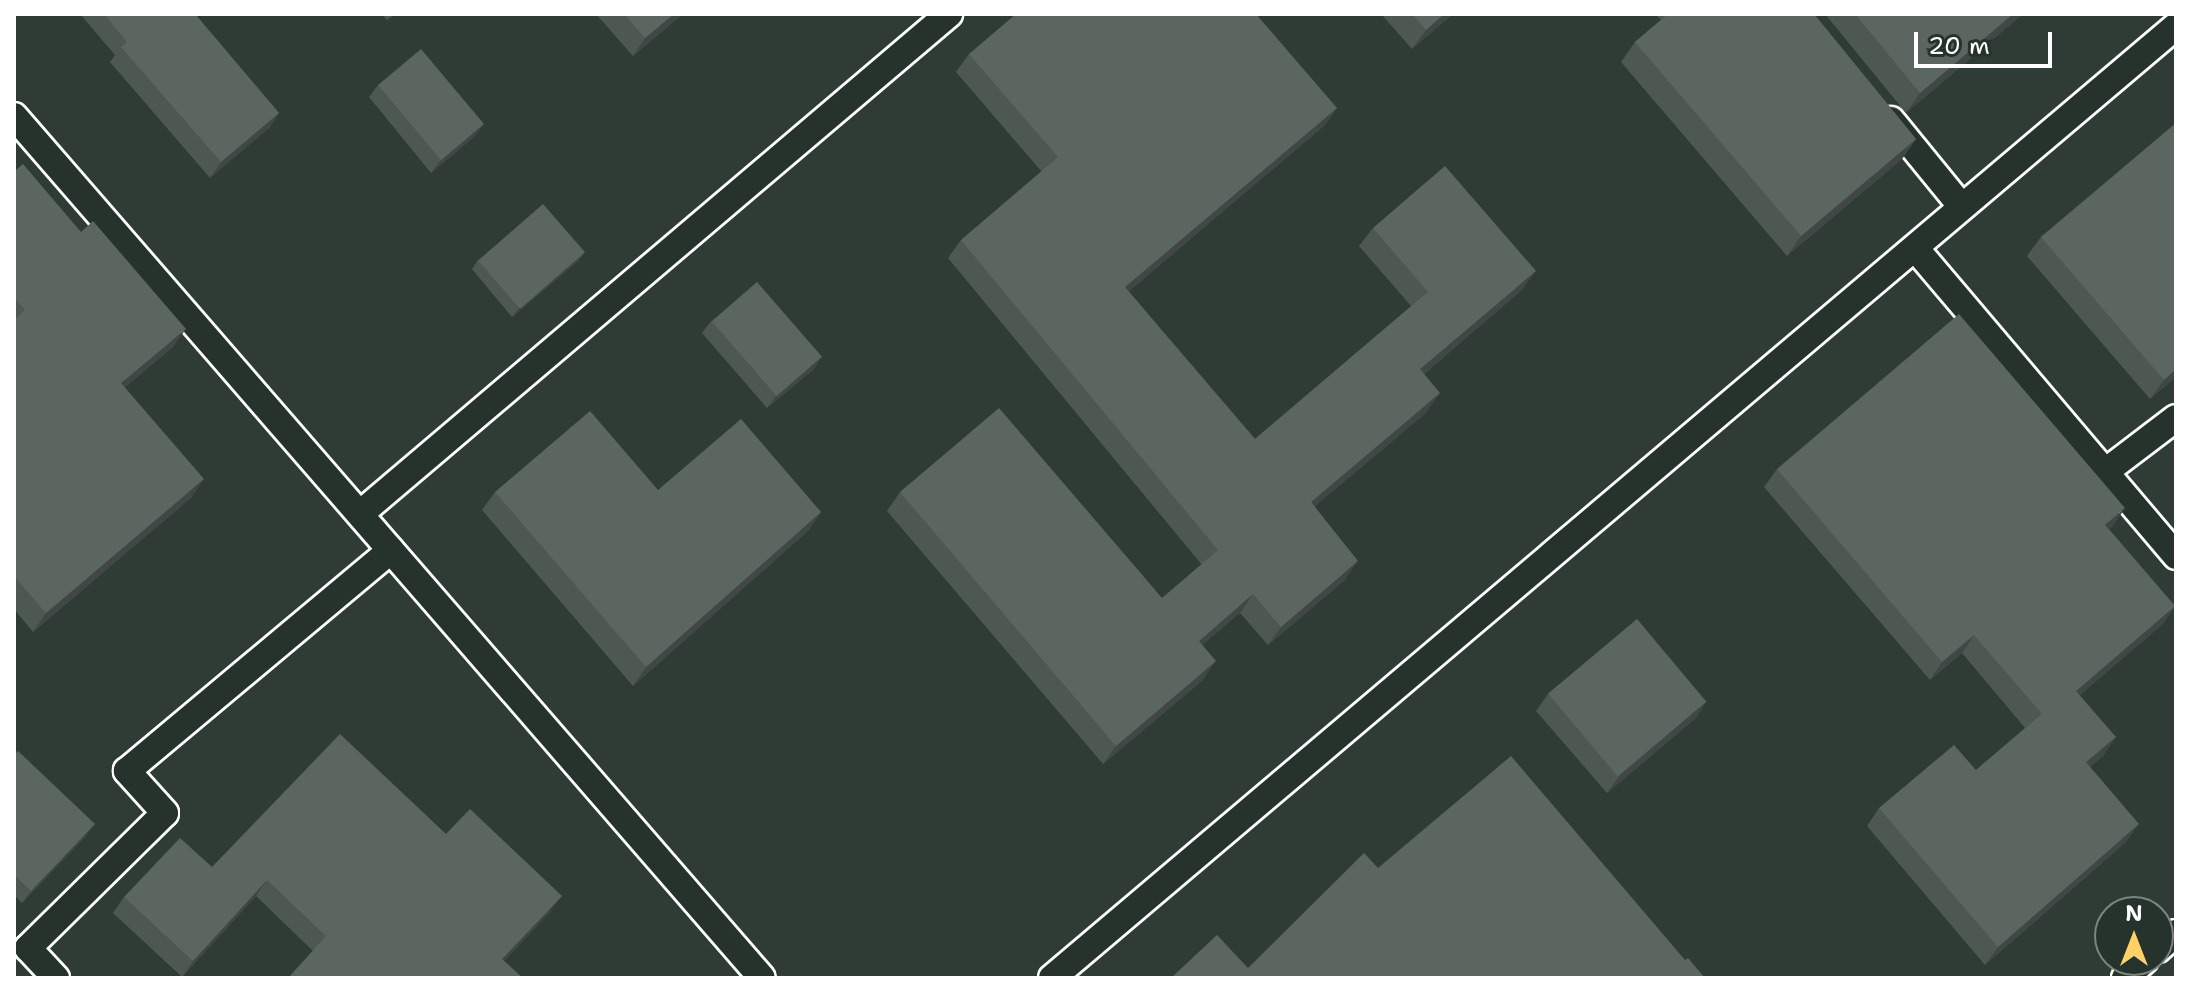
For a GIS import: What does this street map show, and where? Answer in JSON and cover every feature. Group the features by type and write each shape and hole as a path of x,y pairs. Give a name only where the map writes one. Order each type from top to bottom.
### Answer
{"lane":[{"path":"360,514 949,14"},
{"path":"1052,978 2176,26"},
{"path":"1879,105 1962,207"},
{"path":"14,116 762,978"},
{"path":"1915,248 2176,556"},
{"path":"2105,472 2176,418"},
{"path":"56,978 28,948 165,813 127,771 391,550"}],"building":[{"path":"104,14 195,14 279,113 221,162 121,47 127,42"},
{"path":"624,14 674,14 645,38"},
{"path":"1016,14 1256,14 1337,108 1125,287 1255,439 1428,292 1373,228 1445,166 1536,271 1420,369 1440,393 1311,502 1358,561 1281,627 1253,594 1199,641 1216,661 1116,746 900,492 999,408 1162,598 1218,550 961,240 1058,157 969,54"},
{"path":"1412,14 1444,14 1426,30"},
{"path":"1668,14 1814,14 1916,139 1801,236 1635,42"},
{"path":"1855,14 2013,14 1920,93"},
{"path":"421,49 484,124 441,160 378,85"},
{"path":"2176,123 2176,369 2164,380 2041,237"},
{"path":"23,164 81,232 93,221 186,329 121,383 204,479 46,613 14,576 14,320 25,310 14,297 14,167 16,170"},
{"path":"543,204 585,252 520,309 478,260"},
{"path":"757,282 822,357 777,396 712,321"},
{"path":"1959,314 2125,508 2105,525 2175,606 2076,691 2116,737 2086,762 2139,824 1998,947 1879,808 1954,745 1976,770 2042,714 1974,635 1942,662 1777,469"},
{"path":"590,411 658,490 741,419 821,512 646,667 495,492"},
{"path":"1637,619 1706,702 1618,776 1548,694"},
{"path":"340,734 446,834 470,809 562,896 502,959 523,978 288,978 326,936 267,880 193,961 124,897 180,838 212,867"},
{"path":"18,751 95,824 31,891 14,875 14,755"},
{"path":"1511,756 1685,960 1688,958 1705,978 1171,978 1217,935 1248,968 1364,853 1378,868"}]}
